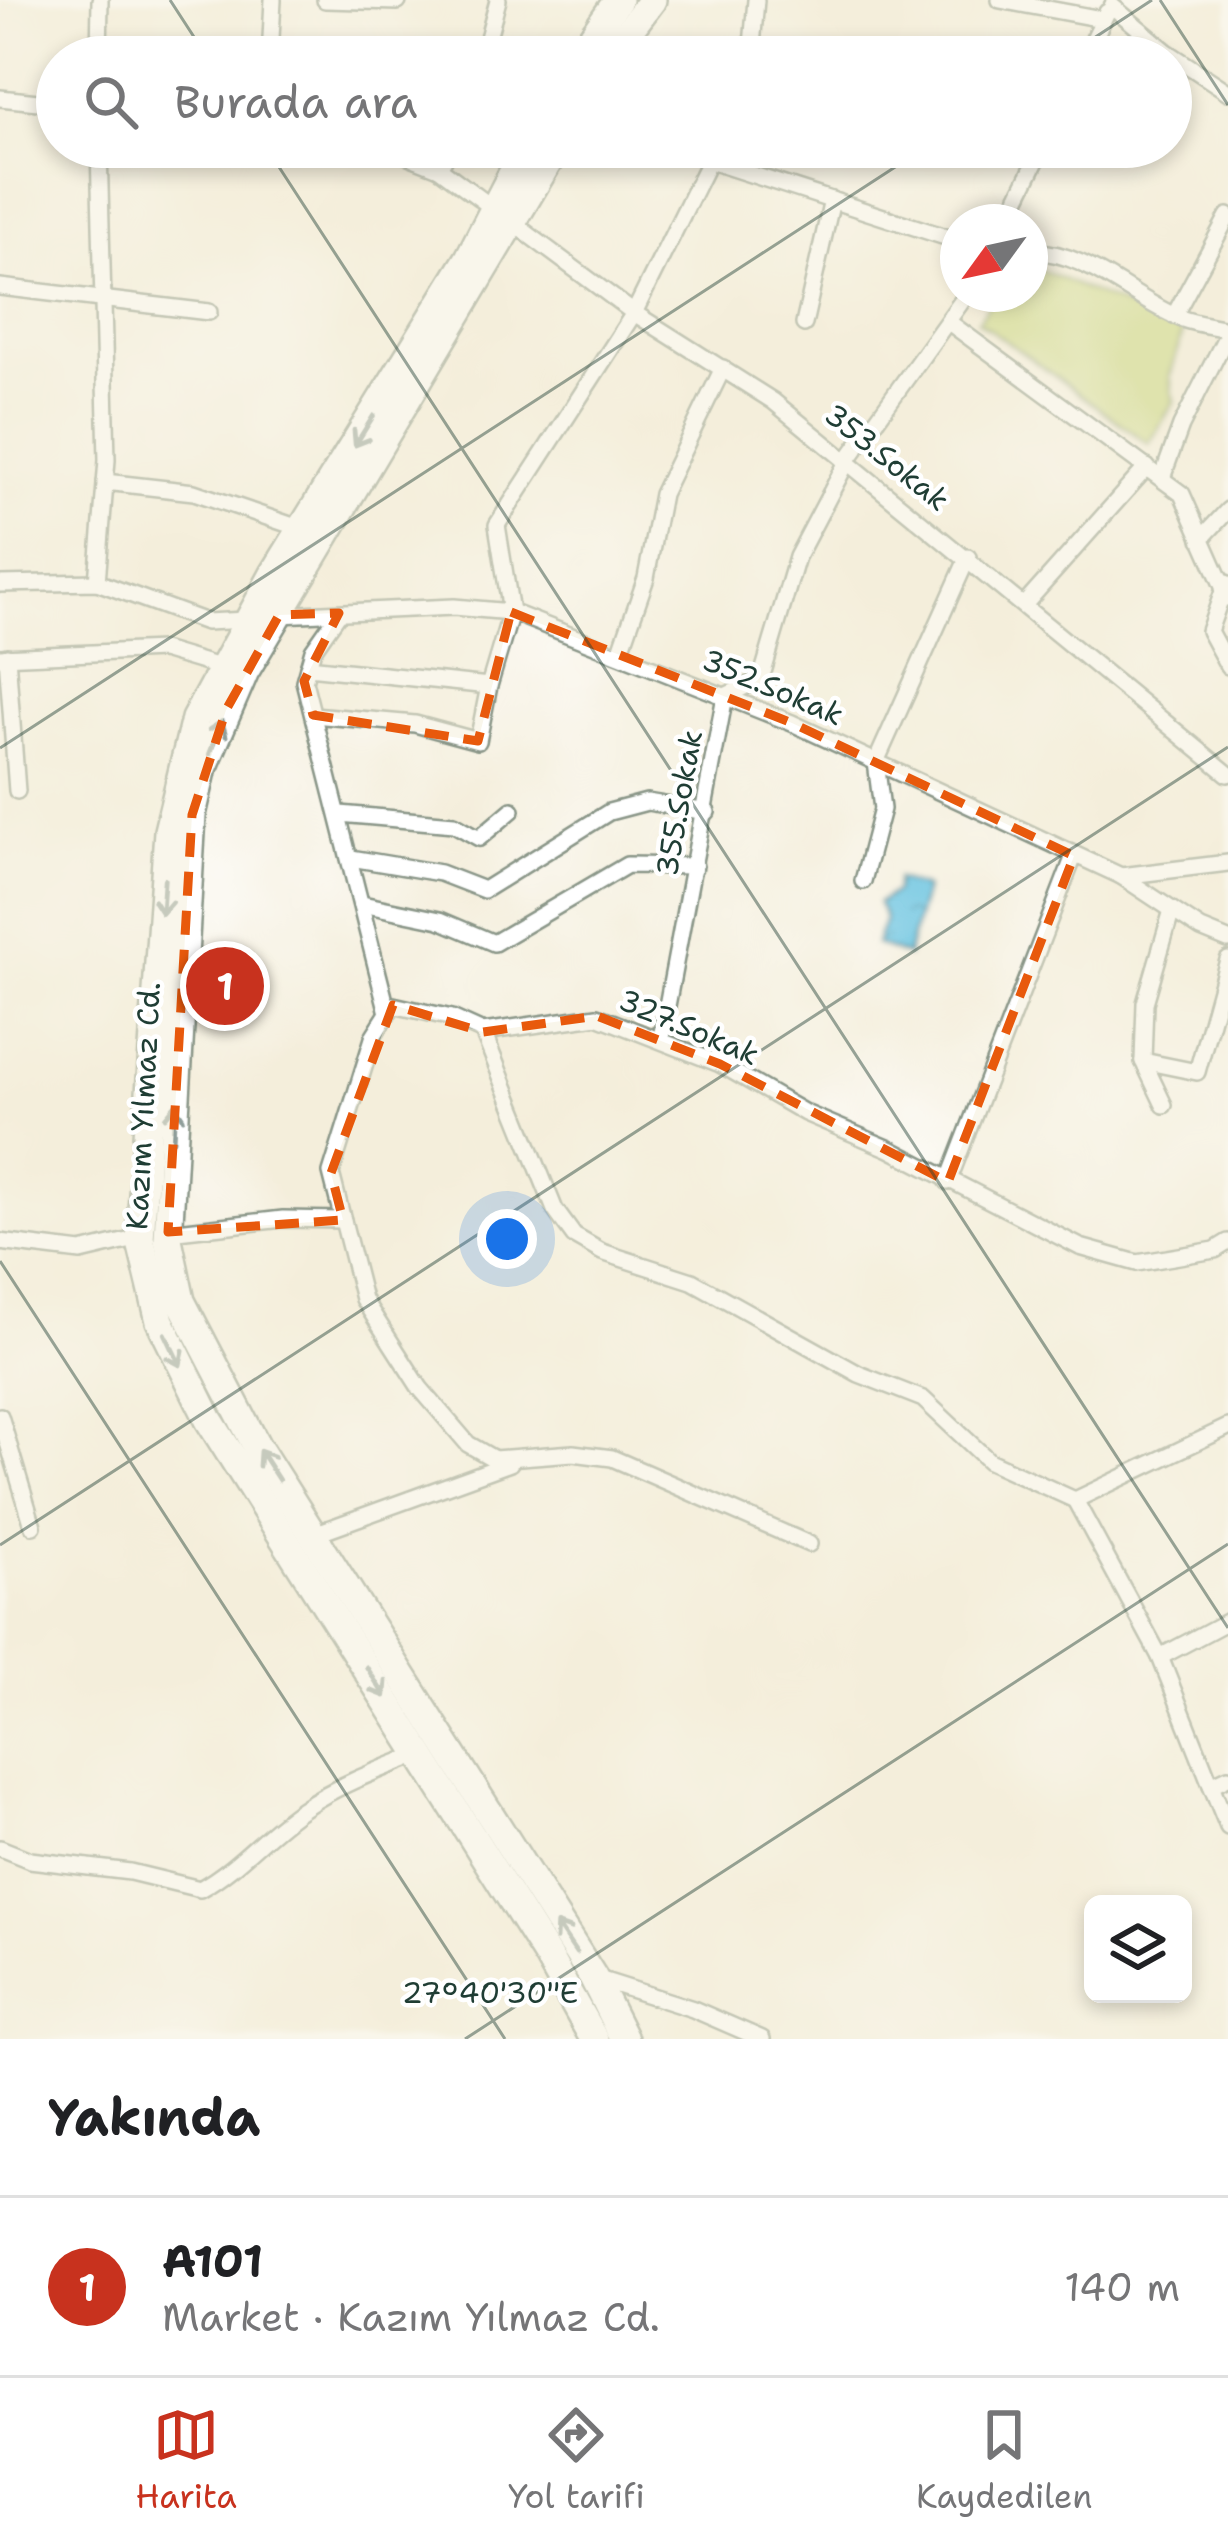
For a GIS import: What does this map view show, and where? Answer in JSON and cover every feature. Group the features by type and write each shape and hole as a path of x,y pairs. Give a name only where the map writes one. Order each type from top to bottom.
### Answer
{"highway":[{"path":"593,36 618,0"},
{"path":"625,36 652,0"},
{"name":"Kazım Yılmaz Cd.","path":"519,168 505,213 226,710 192,815 168,1232 181,1301 192,1329 256,1445 592,1977 624,2039"},
{"name":"Kazım Yılmaz Cd.","path":"540,168 505,213 302,529 219,667 195,719 168,831 140,1238 160,1321 209,1420 594,2039"}],"street":[{"path":"99,36 100,0"},
{"path":"271,36 273,0"},
{"path":"326,0 398,2"},
{"path":"489,36 498,0"},
{"path":"753,36 756,0"},
{"path":"1000,0 1110,8 1149,36"},
{"path":"1096,36 1110,8"},
{"path":"1192,66 1228,92"},
{"path":"0,98 36,102"},
{"path":"97,582 105,482 100,168"},
{"name":"353.Sokak","path":"439,168 634,313 723,368 849,458 1228,774"},
{"path":"313,715 415,724 478,741 511,612 496,525 634,313 706,168"},
{"path":"749,168 940,235"},
{"path":"1015,204 1033,168"},
{"path":"805,323 832,200"},
{"path":"1174,316 1228,216"},
{"path":"1048,252 1129,285 1174,316 1228,331 1180,426 1162,478"},
{"path":"0,287 209,312"},
{"name":"355.Sokak","path":"662,1038 725,696 760,680 797,557 849,458 956,312"},
{"path":"950,323 1182,494 1226,589 1208,632 1228,666"},
{"path":"620,653 646,578 662,494 723,368"},
{"path":"1025,604 1147,467"},
{"path":"105,482 194,492 302,529"},
{"path":"1201,539 1228,510"},
{"path":"862,881 882,808 876,762 968,557"},
{"path":"0,584 97,582 206,622 248,620"},
{"name":"352.Sokak","path":"279,615 454,607 511,612 725,696 1121,876 1228,863"},
{"path":"339,613 304,681 388,1013 374,1035 331,1172 362,1299 419,1388 468,1444 494,1459 612,1458 809,1544"},
{"path":"17,791 3,657 162,650 219,667"},
{"path":"308,667 489,686"},
{"path":"351,858 440,873 484,890 609,812 647,802 707,812"},
{"path":"340,814 454,824 479,838 512,810"},
{"path":"948,1182 1074,856"},
{"path":"362,904 440,920 494,943 627,865 694,866"},
{"path":"1121,876 1228,940"},
{"path":"1164,1106 1143,1061 1145,1003 1172,910"},
{"path":"1143,1061 1197,1072 1228,960"},
{"name":"327.Sokak","path":"388,1013 393,1005 452,1018 483,1032 597,1016 662,1038 1080,1247 1137,1264 1215,1250 1228,1242"},
{"path":"483,1032 555,1210 574,1236 602,1252 692,1281 859,1374 923,1399 989,1461 1075,1500 1160,1657 1228,1827"},
{"path":"168,1232 283,1219 343,1220"},
{"path":"0,1229 5,1247 81,1252 140,1238"},
{"path":"0,1416 7,1483 33,1526"},
{"path":"1075,1500 1228,1427"},
{"path":"314,1534 530,1456"},
{"path":"1160,1657 1228,1621"},
{"path":"0,1847 30,1860 130,1872 200,1889 225,1875 302,1809 346,1783 420,1754"},
{"path":"1211,1785 1228,1778"},
{"path":"592,1977 693,2009 762,2039"}],"highlighted area":[{"path":"511,612 792,723 1074,856 948,1182 720,1064 597,1016 483,1032 393,1005 331,1173 343,1220 168,1232 192,815 226,710 279,615 339,613 304,681 313,715 478,741"}],"green space":[{"path":"1048,273 1183,332 1170,376 1174,402 1149,444 978,321 984,312 1048,312"}],"water":[{"path":"897,879 925,888 907,956 876,944 885,919 878,903 895,892"}],"place":[{"name":"A101","path":"225,986"}]}
